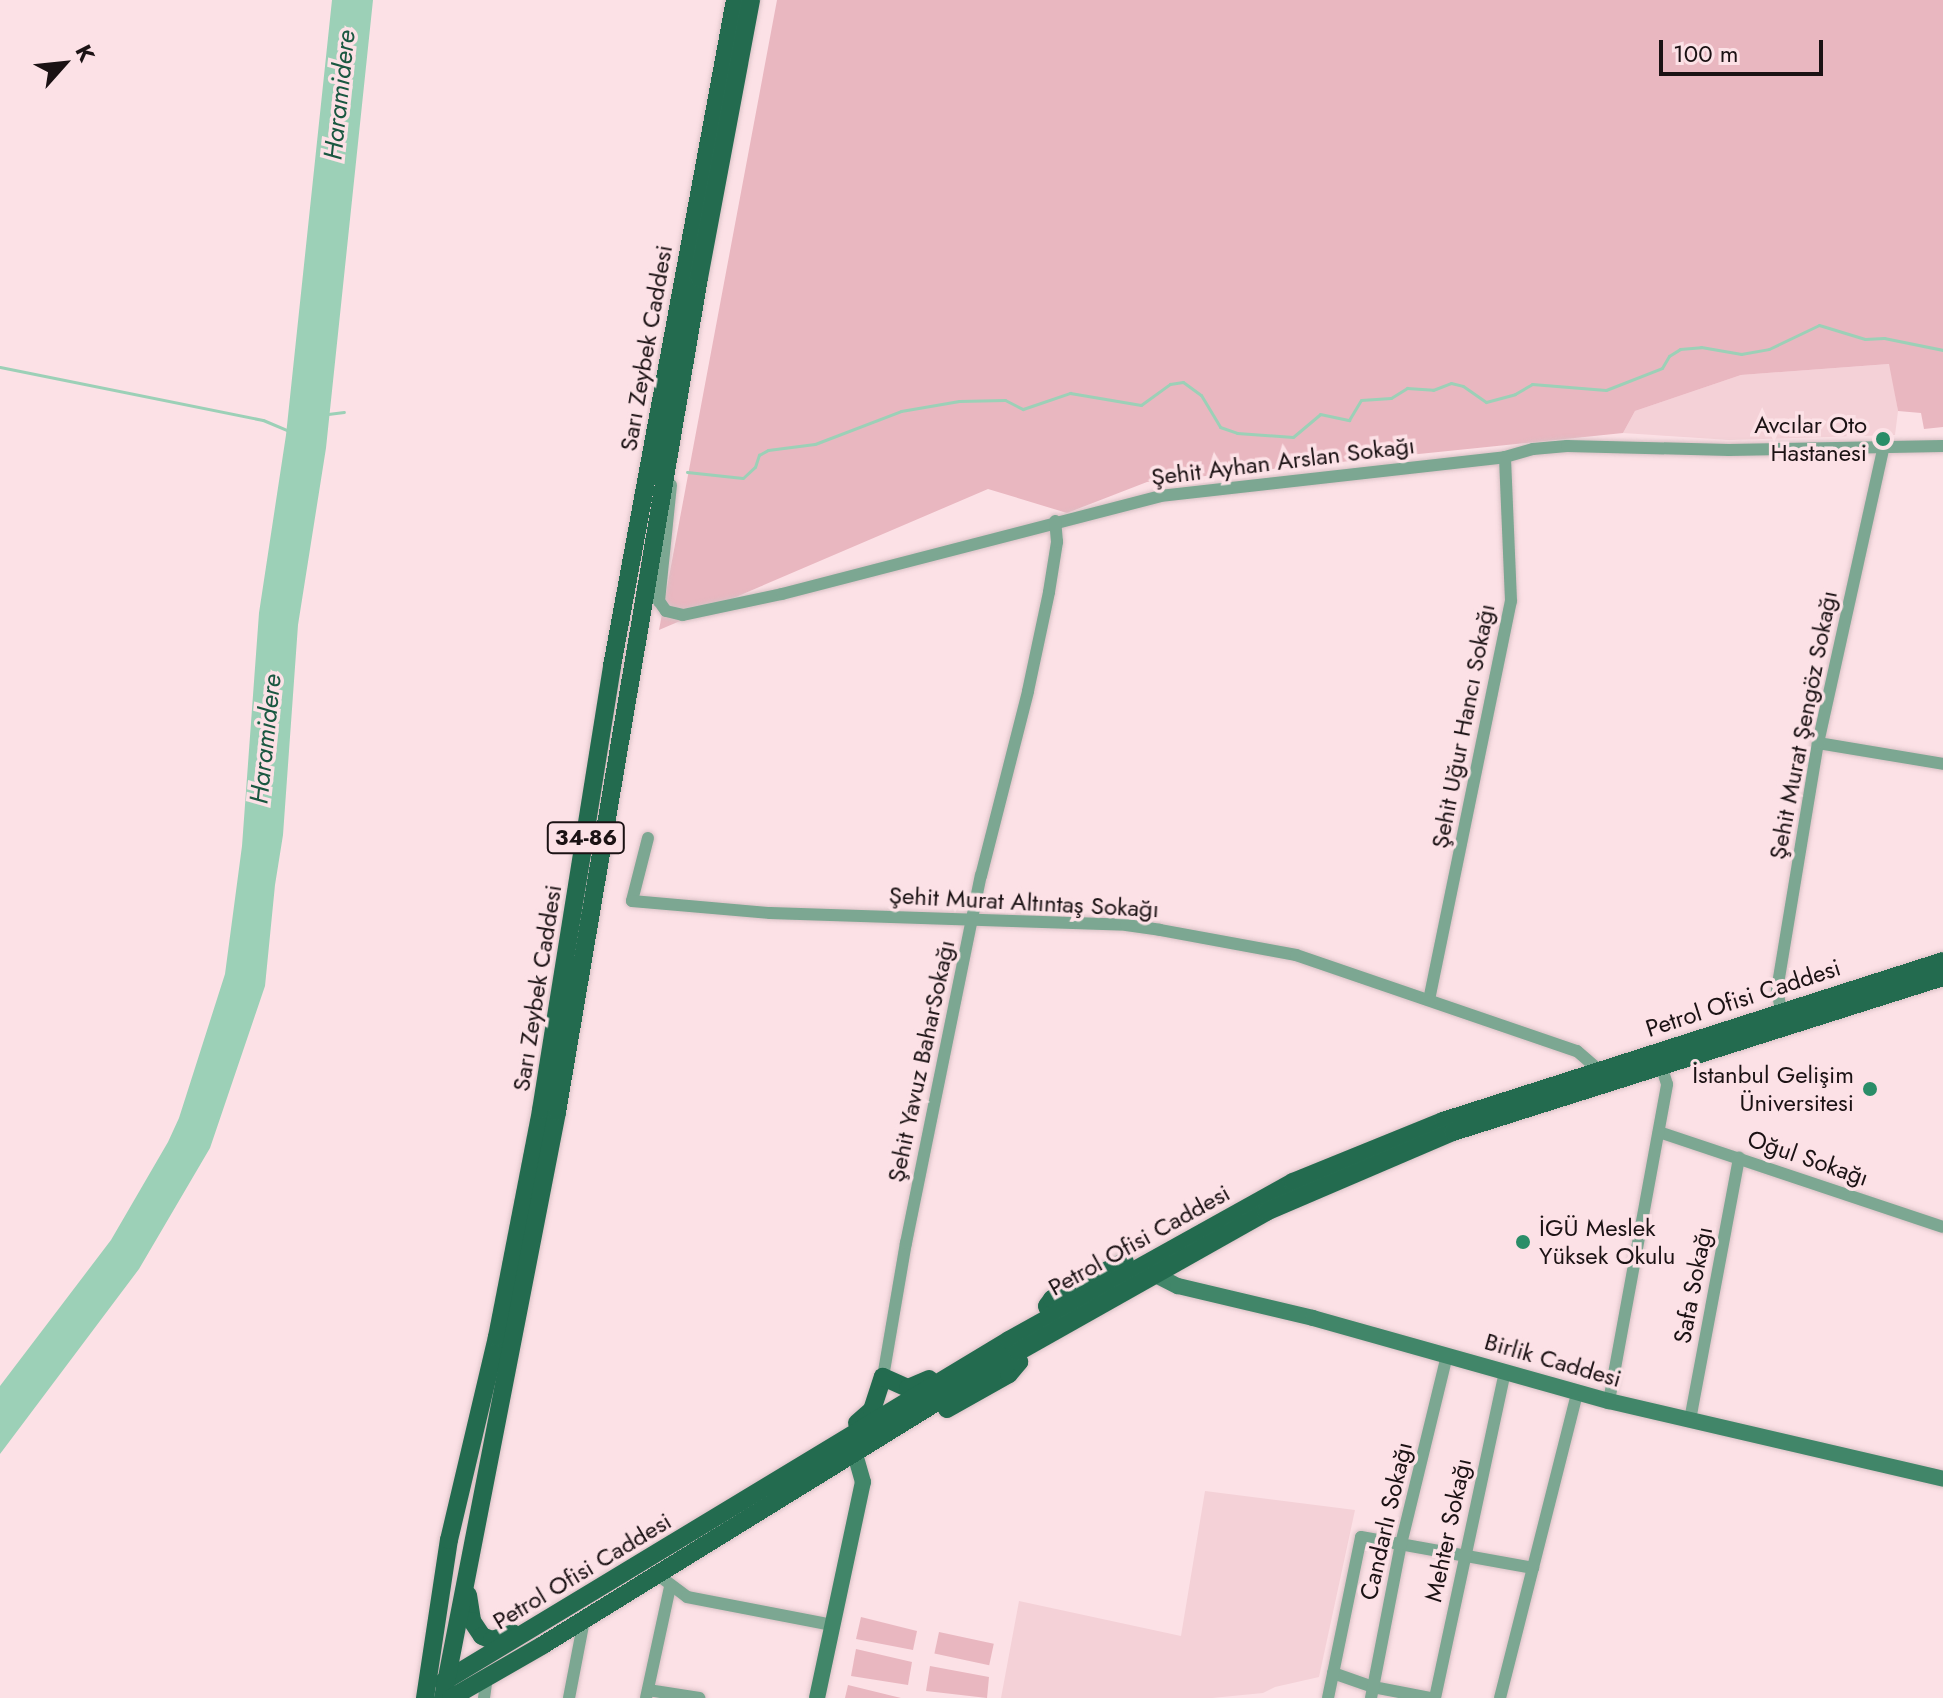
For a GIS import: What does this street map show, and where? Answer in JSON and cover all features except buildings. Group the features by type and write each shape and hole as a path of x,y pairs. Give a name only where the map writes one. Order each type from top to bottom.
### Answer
{"main road":[{"name":"Sarı Zeybek Caddesi","path":"429,1698 449,1540 497,1337 541,1110 612,666 735,0"},
{"name":"Sarı Zeybek Caddesi","path":"448,1679 468,1562 560,1097 679,398 751,0"},
{"name":"Petrol Ofisi Caddesi","path":"451,1698 794,1472 1054,1323 1154,1274 1266,1212 1397,1153 1781,1010 1943,961"},
{"name":"Petrol Ofisi Caddesi","path":"1054,1323 1047,1306 1052,1299 1211,1219 1413,1132 1599,1070 1658,1058 1943,977"},
{"path":"794,1472 867,1416 877,1401 883,1377 899,1387 917,1386 990,1342 1013,1346"},
{"name":"Petrol Ofisi Caddesi","path":"429,1698 448,1679 578,1614 664,1581 855,1454 937,1415 1009,1374 1019,1362 1013,1346"},
{"path":"468,1562 469,1611 482,1636 492,1640 504,1638 578,1614"}],"street":[{"name":"Şehit Ayhan Arslan Sokağı","path":"679,398 659,601 666,611 674,615 782,594 1160,496 1505,457 1533,449 1567,446 1883,449 1943,446"},
{"name":"Şehit Murat Şengöz Sokağı","path":"1781,1010 1777,990 1818,743 1883,449"},
{"name":"Şehit Uğur Hancı Sokağı","path":"1429,1000 1511,601 1505,457"},
{"name":"Şehit Yavuz BaharSokağı","path":"883,1377 909,1228 972,920 1049,592 1057,542 1055,521"},
{"path":"1818,743 1943,764"},
{"name":"Şehit Murat Altıntaş Sokağı","path":"648,838 632,901 770,913 1160,930 1296,955 1577,1051 1599,1070"},
{"path":"1609,1401 1667,1084 1658,1058"},
{"name":"Oğul Sokağı","path":"1659,1132 1943,1227"},
{"name":"Safa Sokağı","path":"1690,1420 1739,1158"},
{"name":"Birlik Caddesi","path":"1154,1274 1178,1286 1447,1355 1577,1393 1943,1479"},
{"name":"Candarlı Sokağı","path":"1372,1693 1401,1544 1447,1355"},
{"name":"Mehter Sokağı","path":"1433,1698 1505,1372"},
{"path":"1500,1698 1577,1393"},
{"path":"817,1698 863,1482 855,1454"},
{"path":"1328,1698 1361,1537 1533,1568"},
{"path":"699,1698 647,1694 664,1581 687,1597 832,1625"},
{"path":"569,1698 578,1614"},
{"path":"1333,1673 1372,1693 1433,1698"},
{"path":"484,1698 487,1677"}],"shaded area":[{"path":"777,0 1943,0 1943,427 1924,429 1921,413 1898,411 1889,364 1741,375 1635,411 1623,433 1147,482 1067,513 988,489 659,630"},
{"path":"1890,364 1898,411 1895,435 1729,440 1623,433 1635,411 1741,375"},
{"path":"1205,1491 1355,1510 1319,1677 1275,1687 1263,1693 1212,1698 1001,1698 1019,1601 1181,1636"},
{"path":"861,1617 917,1631 913,1650 856,1639"},
{"path":"939,1632 994,1644 989,1665 934,1654"},
{"path":"856,1649 912,1662 908,1685 851,1676"},
{"path":"930,1666 989,1677 987,1698 926,1691"},
{"path":"848,1685 901,1698 845,1698"}],"water":[{"name":"Haramidere","path":"332,0 373,0 326,448 298,625 283,835 265,986 210,1148 139,1269 0,1454 0,1386 111,1240 168,1142 179,1118 225,974 242,846 259,613 286,435"}],"waterway":[{"path":"687,472 743,478 755,467 759,455 768,450 815,444 901,411 959,401 1005,400 1023,409 1070,393 1141,405 1170,384 1183,382 1201,395 1220,427 1237,433 1293,437 1320,414 1349,420 1361,400 1391,398 1407,388 1433,390 1451,383 1463,386 1486,402 1515,394 1532,384 1606,390 1662,368 1669,356 1680,349 1701,347 1741,354 1769,349 1819,325 1865,339 1884,338 1943,350"},
{"path":"0,367 263,420 289,431"},
{"path":"328,414 344,412"}],"place":[{"name":"Avcılar Oto Hastanesi","path":"1883,439"},
{"name":"İstanbul Gelişim Üniversitesi","path":"1870,1089"},
{"name":"İGÜ Meslek Yüksek Okulu","path":"1523,1242"}]}
